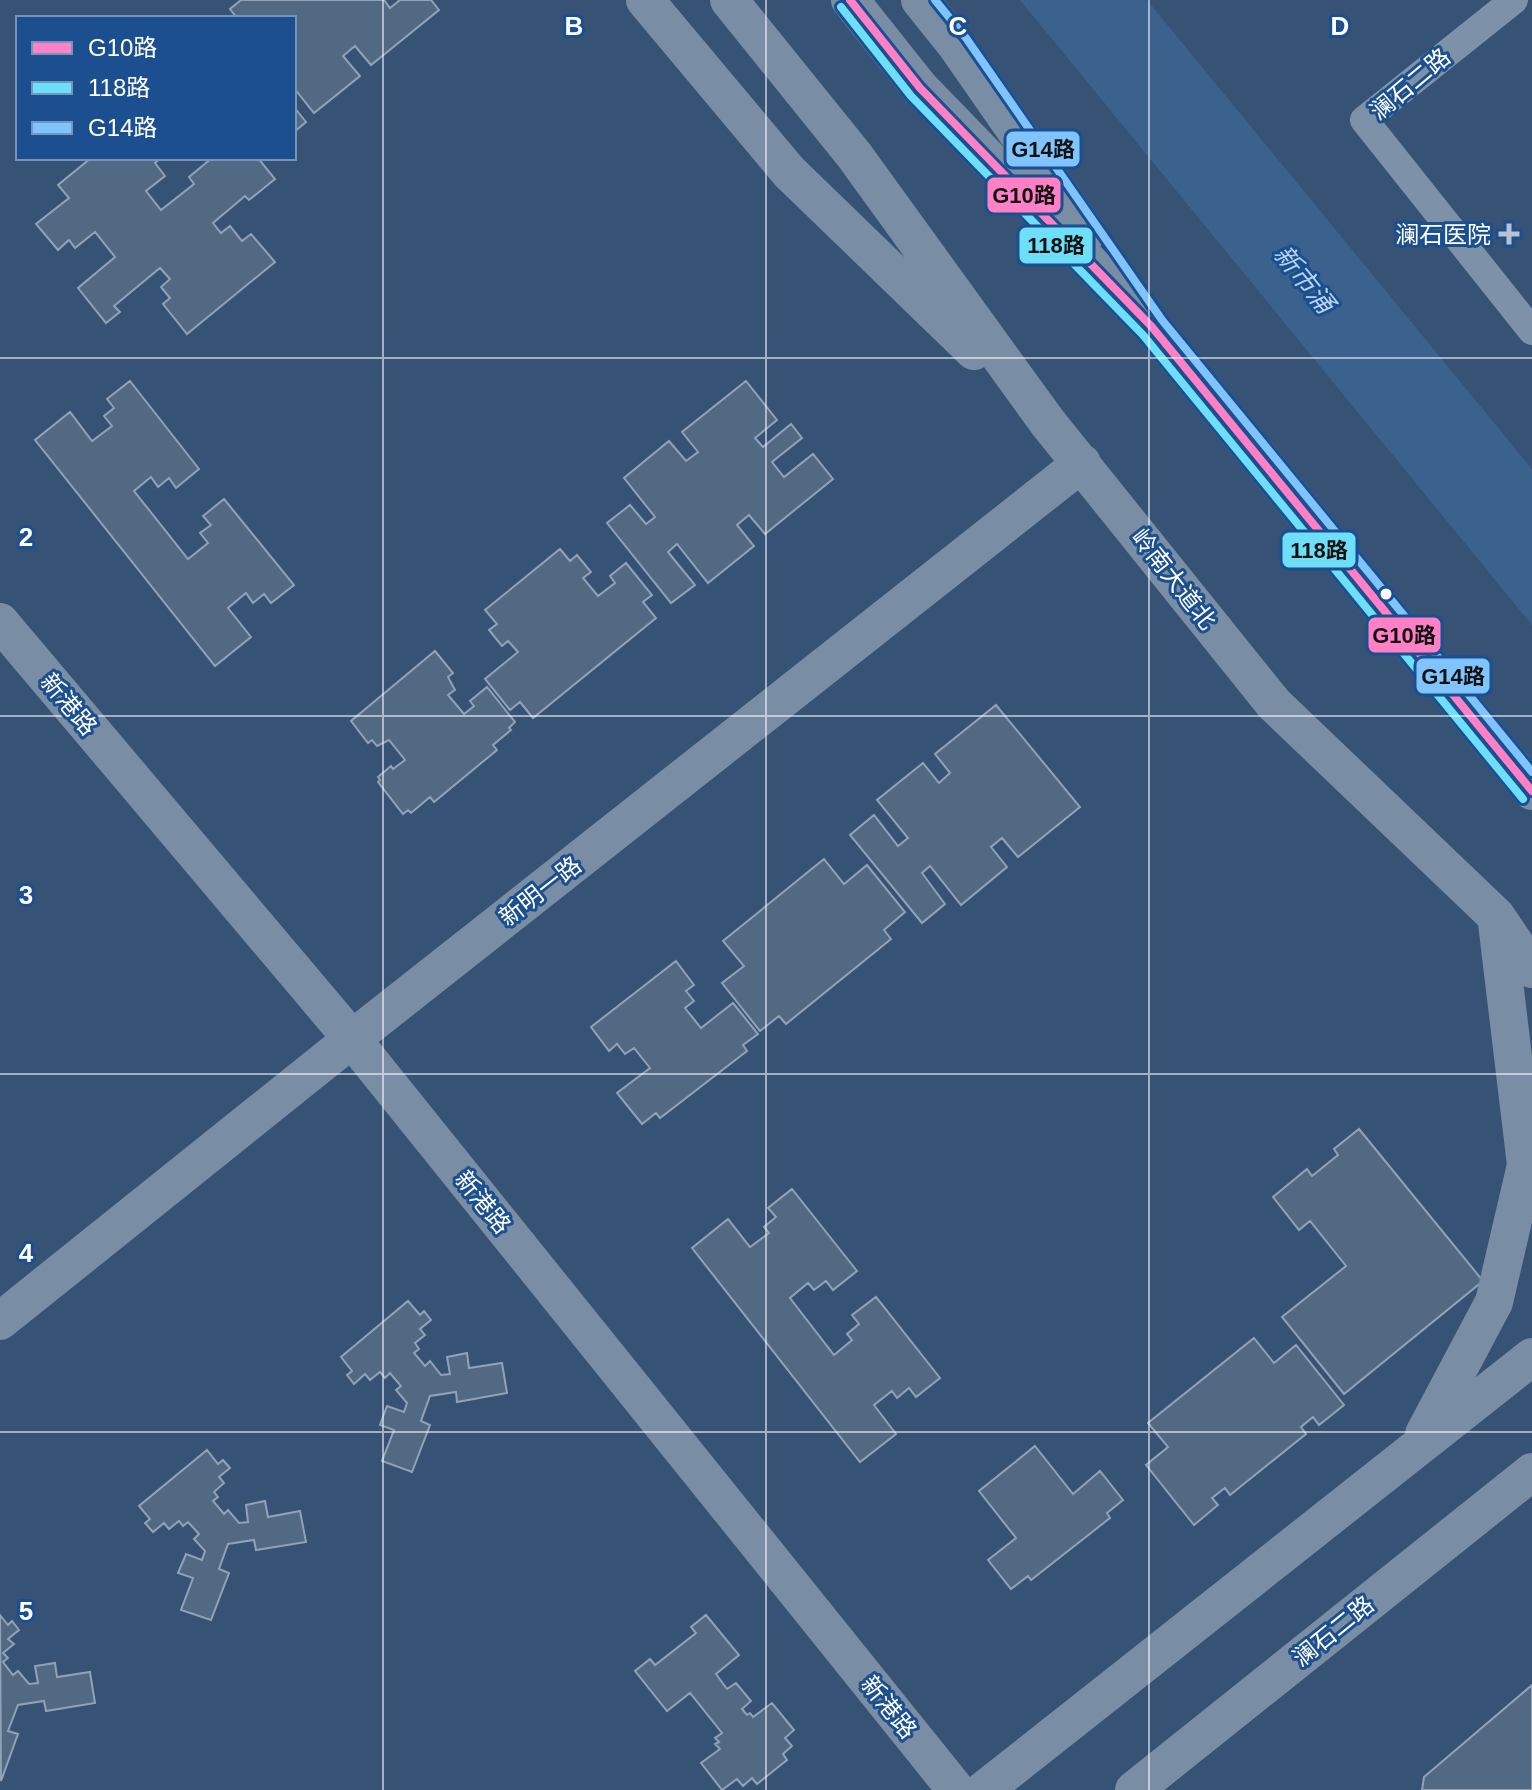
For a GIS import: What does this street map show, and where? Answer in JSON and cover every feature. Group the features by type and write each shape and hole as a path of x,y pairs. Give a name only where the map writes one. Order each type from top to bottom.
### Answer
{"main road":[{"path":"645,0 789,172 1048,423"},
{"name":"岭南大道北","path":"729,0 854,155 1048,423 1274,704 1496,916 1532,969"},
{"path":"850,0 920,88 1152,327"},
{"path":"920,0 956,45 1152,327 1532,791"},
{"name":"新明一路","path":"0,1321 1082,463"},
{"name":"新港路","path":"0,622 352,1039 956,1790"},
{"path":"1417,1448 1494,1302 1526,1165 1496,916"},
{"path":"984,1790 1532,1357"},
{"name":"澜石二路","path":"1134,1790 1175,1778 1404,1575 1532,1472"},
{"path":"1404,1575 1532,1505"}],"street":[{"name":"澜石二路","path":"1514,0 1364,120 1532,331"}],"water":[{"name":"新市涌","path":"1020,0 1147,0 1532,469 1532,625"}],"building":[{"path":"241,0 384,0 390,8 400,0 431,0 439,10 371,65 355,46 343,56 360,76 314,113 296,90 296,16 235,16 230,9"},
{"path":"296,110 306,122 296,130"},
{"path":"89,160 159,160 155,163 165,176 146,191 161,210 194,184 189,177 210,160 260,160 275,179 249,200 245,196 213,223 221,233 230,226 242,241 251,234 275,262 187,334 163,304 170,298 161,287 170,279 160,268 114,306 120,312 106,323 78,288 115,257 95,232 75,248 69,240 58,250 36,224 69,198 58,185"},
{"path":"130,381 199,469 176,488 169,478 158,487 151,477 134,491 188,559 208,543 200,533 211,525 203,516 224,499 294,585 271,603 264,594 253,603 246,593 228,608 251,637 215,666 35,440 70,412 92,441 112,426 104,416 114,408 107,399"},
{"path":"746,381 777,420 755,438 763,447 791,424 802,438 772,462 784,477 813,454 833,479 765,534 749,515 737,525 754,546 708,583 677,544 668,552 695,585 671,603 607,523 630,505 646,524 655,517 624,478 669,441 686,461 698,452 682,432"},
{"path":"560,549 570,561 577,555 591,572 583,578 598,596 615,583 610,576 626,563 652,595 643,602 656,618 533,718 520,702 510,710 485,679 518,652 508,641 502,646 489,630 497,624 485,610"},
{"path":"435,651 453,673 448,677 455,690 448,695 464,714 474,706 470,701 487,687 515,722 509,728 511,730 493,745 497,750 434,802 430,797 411,813 408,810 403,814 378,782 378,777 405,760 389,740 377,746 372,740 368,743 351,721"},
{"path":"996,705 1080,807 1018,857 1002,838 991,847 1007,867 961,905 930,866 922,873 945,904 922,923 850,835 874,815 898,846 908,838 877,800 923,763 939,783 950,773 935,754"},
{"path":"824,859 844,884 867,865 905,912 884,930 891,939 786,1024 779,1016 760,1031 722,983 744,966 723,941"},
{"path":"676,961 694,985 686,991 694,1001 685,1008 701,1028 733,1003 758,1034 743,1045 747,1051 660,1118 656,1113 642,1124 617,1093 650,1068 634,1048 625,1054 617,1044 609,1051 591,1027"},
{"path":"1359,1129 1483,1281 1344,1394 1282,1317 1346,1266 1310,1221 1299,1230 1273,1197 1307,1169 1312,1176 1338,1155 1334,1149"},
{"path":"792,1189 857,1271 833,1290 826,1281 814,1290 808,1283 790,1298 834,1355 852,1340 847,1334 859,1324 852,1315 876,1297 940,1378 916,1397 909,1388 897,1398 892,1391 874,1405 896,1434 860,1462 692,1248 728,1219 750,1247 769,1233 764,1227 776,1217 768,1208"},
{"path":"408,1301 420,1315 424,1311 431,1320 420,1329 425,1335 415,1343 419,1349 414,1353 425,1366 430,1361 441,1375 450,1374 447,1357 467,1353 469,1368 502,1363 507,1393 457,1402 456,1392 430,1396 421,1421 430,1425 412,1472 382,1461 394,1430 380,1425 387,1406 404,1412 407,1403 396,1390 401,1386 390,1373 385,1378 380,1372 370,1380 365,1374 354,1384 347,1375 352,1371 341,1357"},
{"path":"1254,1338 1274,1363 1296,1345 1344,1405 1319,1425 1313,1417 1301,1427 1306,1434 1230,1495 1225,1488 1212,1498 1218,1505 1194,1525 1146,1465 1168,1447 1148,1423"},
{"path":"1035,1446 1073,1494 1100,1471 1123,1500 1107,1513 1110,1518 1031,1580 1028,1576 1011,1589 988,1560 1016,1538 979,1491"},
{"path":"207,1450 218,1464 223,1460 230,1468 219,1477 224,1483 214,1492 218,1497 213,1501 224,1514 228,1510 239,1523 248,1522 246,1505 265,1501 268,1517 300,1511 306,1542 256,1550 254,1540 228,1544 219,1569 229,1573 211,1620 181,1610 193,1578 178,1573 186,1554 202,1560 205,1551 194,1539 199,1534 188,1522 183,1526 179,1521 169,1529 164,1523 153,1532 145,1523 150,1519 139,1506"},
{"path":"0,1615 8,1625 12,1621 19,1630 8,1639 14,1644 3,1653 8,1658 3,1662 13,1675 18,1671 29,1684 38,1683 35,1666 55,1663 57,1677 90,1672 95,1703 46,1711 44,1701 18,1705 8,1731 18,1734 1,1781"},
{"path":"706,1615 739,1655 716,1674 727,1689 736,1683 751,1701 742,1709 753,1717 772,1703 794,1730 785,1738 792,1746 783,1754 787,1760 757,1784 752,1778 743,1786 737,1779 722,1790 701,1763 720,1749 715,1744 719,1742 715,1738 722,1733 690,1693 667,1711 635,1671 650,1659 655,1665 696,1633 691,1627"},
{"path":"1532,1685 1532,1790 1422,1790 1424,1777"}],"transit line":[{"name":"G10路","path":"850,0 920,88 1152,327 1532,791"},
{"name":"G14路","path":"935,0 966,38 1162,320 1532,772"},
{"name":"118路","path":"841,7 911,96 1143,335 1523,799"}],"place":[{"name":"澜石医院","path":"1509,234"}]}
